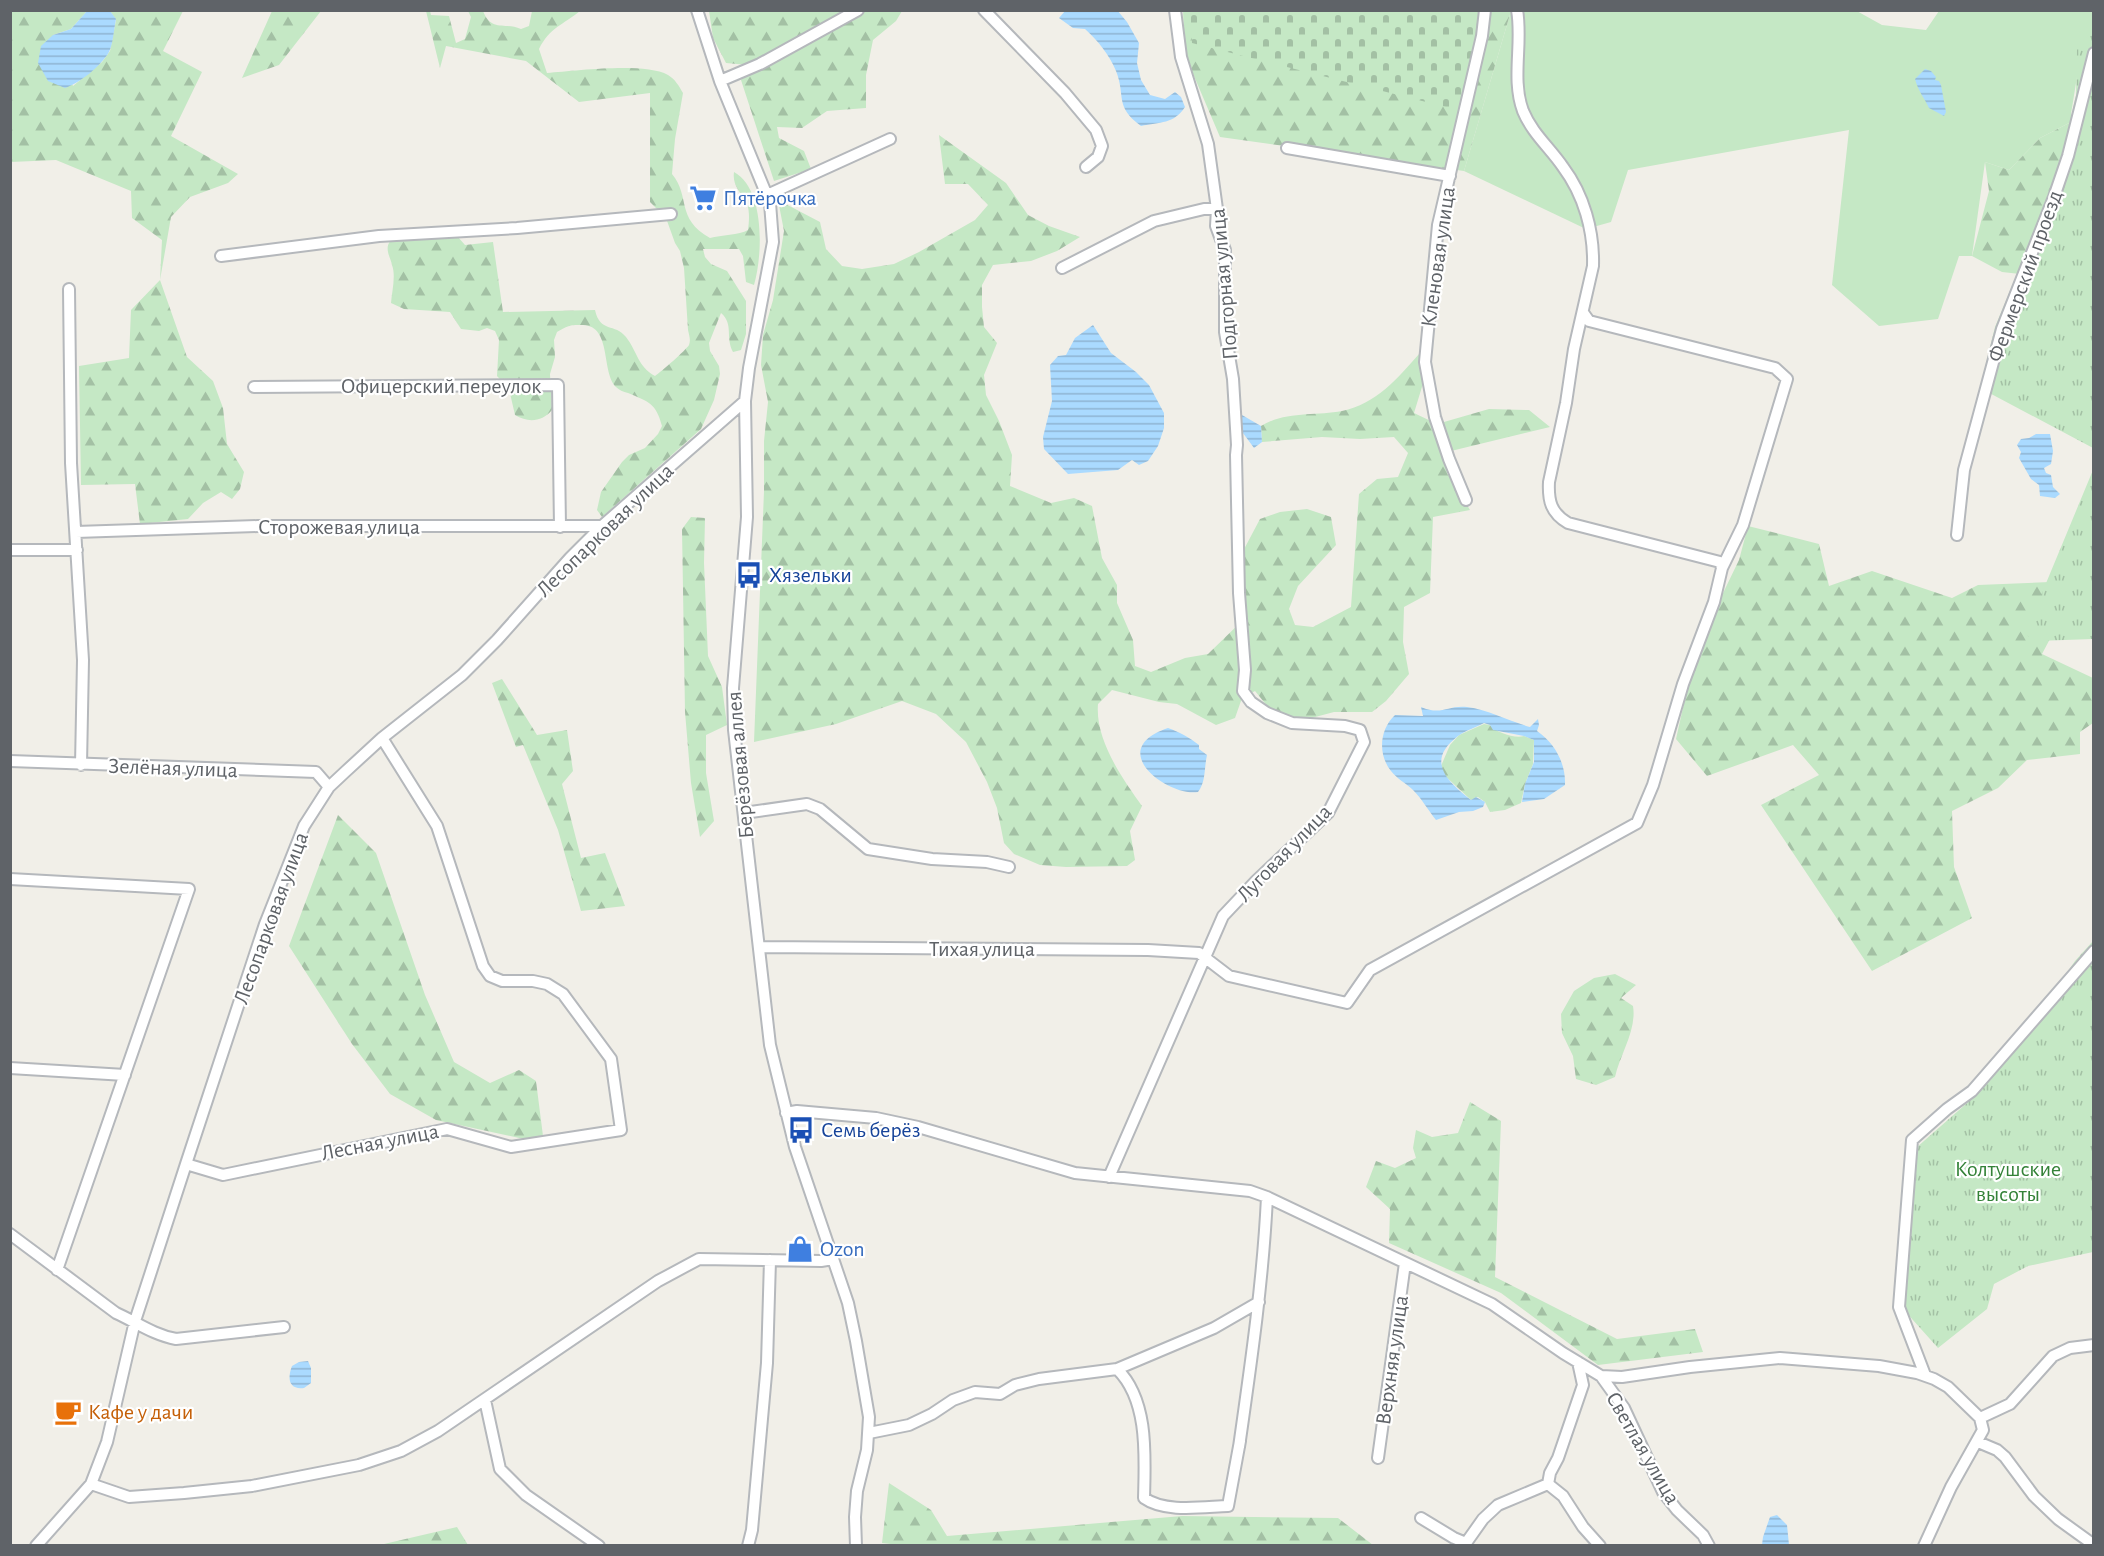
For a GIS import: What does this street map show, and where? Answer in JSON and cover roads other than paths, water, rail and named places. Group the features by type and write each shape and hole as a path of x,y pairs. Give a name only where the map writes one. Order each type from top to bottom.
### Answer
{"street":[{"name":"Берёзовая аллея","path":"697,10 720,81 770,203 773,242 745,401 747,517 733,688 734,730 770,1045 789,1126 848,1304 869,1417 869,1433 857,1491 856,1545"},
{"path":"720,81 760,64 858,10"},
{"path":"984,10 1065,93 1096,130 1102,146 1098,157 1086,167"},
{"name":"Подгорная улица","path":"1175,10 1181,57 1208,144 1217,209 1216,226 1225,250 1225,332 1233,380 1236,455"},
{"name":"Кленовая улица","path":"1466,500 1435,417 1425,362 1438,225 1482,36 1485,10"},
{"path":"1517,10 1519,22 1518,89 1523,110 1533,129 1564,168 1575,187 1588,219 1593,252 1593,266 1584,314 1574,349 1566,403 1549,482 1548,493 1552,509 1558,517 1568,523 1720,562 1722,568"},
{"name":"Фермерский проезд","path":"1957,535 1964,470 2002,329 2068,156 2094,52"},
{"path":"767,195 890,139"},
{"path":"1287,148 1450,176"},
{"path":"1062,268 1154,221 1204,209 1217,209"},
{"path":"221,256 379,236 517,228 670,214"},
{"path":"69,289 71,463 83,660 81,765"},
{"path":"1204,957 1229,976 1347,1003 1370,969 1637,823 1653,786 1683,684 1714,602 1722,568 1743,525 1787,379 1775,368 1589,321 1584,314"},
{"name":"Офицерский переулок","path":"254,387 558,385 560,526"},
{"name":"Лесопарковая улица","path":"36,1545 62,1519 91,1484 107,1442 135,1321 265,924 304,826 329,787 382,738 462,675 602,526 745,401"},
{"name":"Луговая улица","path":"1109,1177 1223,916 1256,881 1328,813 1364,742 1360,730 1345,726 1292,723 1267,713 1251,702 1243,691 1245,670 1239,593 1236,455"},
{"name":"Сторожевая улица","path":"76,532 258,526 602,526"},
{"path":"10,550 77,550"},
{"name":"Лесная улица","path":"186,1164 223,1175 447,1128 511,1147 621,1130 611,1059 563,994 547,984 533,981 502,981 490,976 483,966 437,826 382,738"},
{"name":"Зелёная улица","path":"10,761 316,772 329,787"},
{"path":"744,813 807,804 820,808 868,849 932,859 987,862 1009,867"},
{"path":"10,879 189,889 57,1270"},
{"name":"Тихая улица","path":"759,947 1148,950 1199,952 1204,957"},
{"path":"1925,1376 1899,1307 1912,1140 1947,1108 1972,1091 2094,951"},
{"path":"10,1068 125,1075"},
{"path":"786,1113 797,1111 876,1118 918,1127 1075,1173 1250,1191 1492,1304 1601,1376 1622,1377 1690,1367 1780,1358 1879,1366 1925,1376 1948,1387 1980,1418 1983,1430 1951,1487 1924,1545"},
{"path":"1118,1369 1125,1376 1134,1396 1142,1425 1146,1448 1144,1498 1150,1502 1173,1507 1228,1506 1259,1302 1265,1249 1267,1197"},
{"path":"10,1234 116,1313 135,1321 159,1336 176,1339 284,1327"},
{"path":"91,1484 129,1497 252,1486 359,1465 401,1451 438,1431 658,1281 699,1259 833,1260"},
{"path":"748,1545 752,1530 766,1364 770,1260"},
{"name":"Верхняя улица","path":"1378,1458 1405,1263"},
{"path":"869,1433 909,1425 954,1400 975,1392 1000,1394 1015,1385 1039,1379 1118,1369 1214,1328 1259,1302"},
{"path":"1980,1418 2010,1404 2053,1356 2070,1348 2094,1345"},
{"path":"1548,1484 1583,1385 1578,1362"},
{"path":"1583,1385 1601,1376"},
{"name":"Светлая улица","path":"1601,1376 1624,1408 1663,1492 1677,1510 1703,1535 1709,1545"},
{"path":"485,1400 500,1469 526,1495 599,1545"},
{"path":"1978,1442 1997,1450 2005,1457 2034,1496 2058,1519 2094,1545"},
{"path":"1421,1518 1466,1543 1483,1519 1498,1504 1548,1484"},
{"path":"1548,1484 1563,1496 1583,1527 1600,1545"}],"water":[{"path":"1117,10 1139,43 1137,63 1141,80 1150,95 1165,99 1175,92 1181,97 1185,107 1176,117 1160,123 1141,126 1124,106 1116,71 1103,48 1085,29 1073,28 1059,18 1065,11"},
{"path":"87,11 110,11 116,19 109,52 96,68 71,86 65,88 48,81 38,63 41,46 53,35 71,29"},
{"path":"1925,69 1931,71 1936,77 1935,80 1941,85 1946,112 1944,116 1929,108 1918,87 1915,79"},
{"path":"1093,325 1111,353 1149,385 1164,413 1164,428 1158,446 1148,461 1139,465 1132,460 1118,470 1068,474 1044,449 1043,437 1052,401 1050,365 1058,356 1066,355 1075,338"},
{"path":"1242,415 1261,426 1262,442 1254,448 1240,429"},
{"path":"2036,434 2050,434 2053,451 2051,464 2044,468 2046,473 2051,475 2053,487 2060,494 2055,498 2040,496 2039,485 2031,479 2019,458 2021,452 2017,445 2021,439"},
{"path":"1421,707 1434,711 1460,707 1475,708 1530,727 1538,719 1537,731 1558,755 1564,769 1565,785 1544,799 1522,802 1525,784 1534,762 1534,740 1493,730 1490,725 1484,723 1464,732 1448,745 1441,762 1443,770 1454,786 1471,800 1476,797 1485,802 1483,807 1436,820 1416,793 1391,771 1382,750 1383,735 1395,715 1423,716"},
{"path":"1168,728 1195,742 1199,745 1199,749 1207,755 1204,779 1198,792 1186,792 1159,780 1148,770 1141,759 1141,748 1149,737"},
{"path":"308,1361 311,1368 311,1383 304,1388 295,1387 290,1383 292,1366"},
{"path":"1777,1515 1787,1525 1789,1545 1762,1545 1770,1517"}],"place":[{"name":"Пятёрочка","path":"703,198"},
{"name":"Хязельки","path":"749,575"},
{"name":"Семь берёз","path":"801,1130"},
{"name":"Ozon","path":"800,1249"},
{"name":"Кафе у дачи","path":"68,1412"}],"park label":[{"name":"Колтушские высоты","path":"2008,1182"}]}
